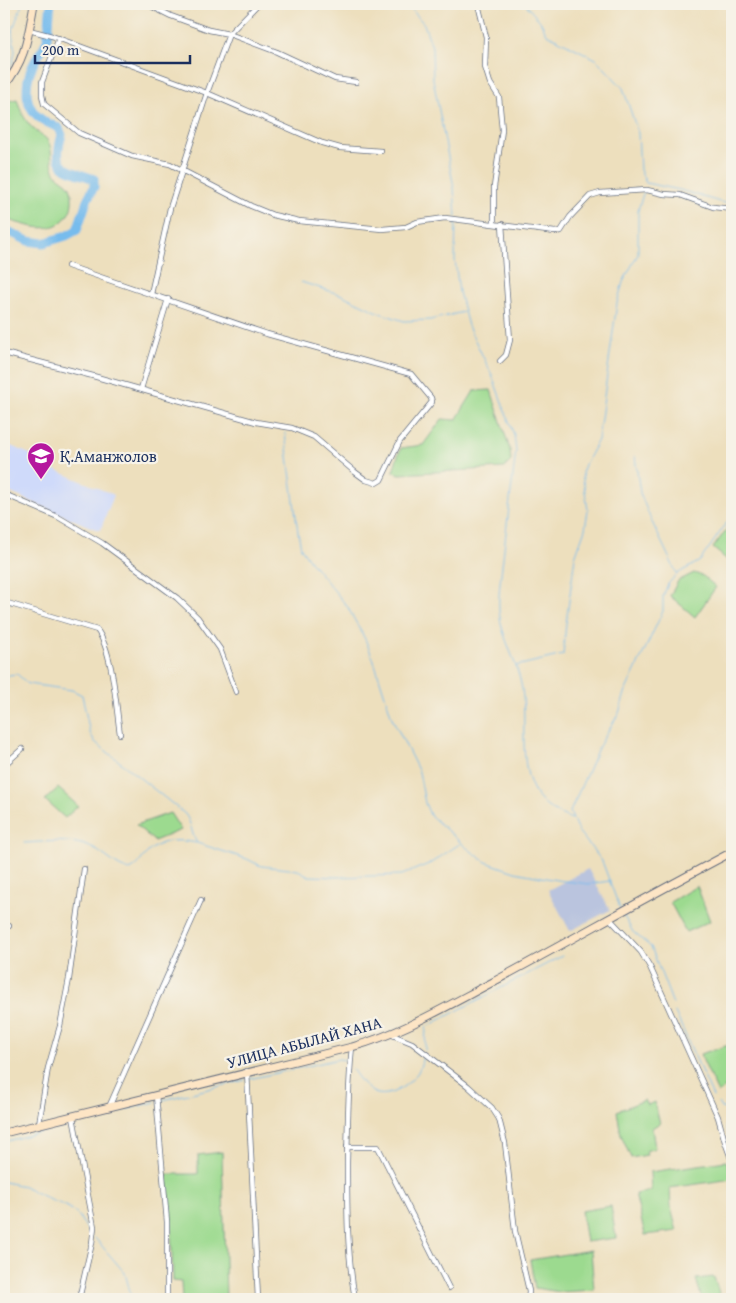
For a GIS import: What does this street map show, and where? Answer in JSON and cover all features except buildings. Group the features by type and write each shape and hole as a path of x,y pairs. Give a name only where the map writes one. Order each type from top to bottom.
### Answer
{"main road":[{"path":"4,86 16,72 22,59 30,30 34,4"},
{"name":"УЛИЦА АБЫЛАЙ ХАНА","path":"4,1133 352,1047 390,1034 565,944 621,911 732,852"}],"street":[{"path":"147,4 171,16 209,30 229,34 277,52 335,79 356,82"},
{"path":"152,294 170,208 184,171 207,93 229,34 258,4"},
{"path":"478,4 486,37 485,67 490,83 499,96 502,130 494,186 494,223"},
{"path":"30,30 59,38 207,93 322,143 340,148 381,151"},
{"path":"59,38 42,82 42,95 44,104 79,133 132,156 170,164 251,206 299,221 382,229 406,227 416,222 445,218 555,232 561,231 570,217 590,196 600,192 647,190 680,195 713,207 732,209"},
{"path":"500,361 506,355 510,340 502,224"},
{"path":"4,353 256,422 292,428 314,437 355,472 366,480 376,483 381,480 400,441 432,402 431,398 411,374 267,334 68,266"},
{"path":"141,389 168,299"},
{"path":"4,494 58,518 102,543 177,598 198,618 220,649 236,692"},
{"path":"4,602 97,630 103,638 111,672 120,734"},
{"path":"4,765 22,749"},
{"path":"39,1124 48,1068 60,1026 69,979 84,869"},
{"path":"109,1107 201,900"},
{"path":"609,918 641,952 650,967 718,1117 732,1161"},
{"path":"390,1034 412,1043 468,1086 492,1108 499,1119 505,1143 515,1232 529,1292 528,1299"},
{"path":"352,1047 347,1147 348,1246 355,1299"},
{"path":"247,1072 258,1299"},
{"path":"156,1095 167,1222 167,1299"},
{"path":"73,1116 94,1227 79,1299"},
{"path":"347,1147 378,1147 448,1288"}],"shaded area":[{"name":"Қ.Аманжолов","path":"4,443 51,463 53,469 114,495 100,531 4,490"},
{"path":"588,869 610,910 570,931 548,890"}],"green space":[{"path":"17,99 26,120 32,128 48,141 54,170 57,176 69,185 71,190 72,200 69,213 63,221 56,225 40,228 4,219 4,102"},
{"path":"491,390 510,450 511,461 504,468 400,474 393,472 401,448 423,445 442,419 456,420 474,391"},
{"path":"732,524 732,564 713,548"},
{"path":"694,573 703,576 716,587 695,617 670,596 678,581"},
{"path":"58,788 78,806 65,818 45,800"},
{"path":"170,813 181,830 154,841 136,825"},
{"path":"697,886 710,921 686,932 670,902"},
{"path":"729,1045 732,1083 718,1093 700,1054"},
{"path":"645,1100 648,1105 654,1102 660,1123 652,1128 655,1148 646,1151 647,1155 631,1158 621,1135 617,1111"},
{"path":"222,1152 226,1299 182,1299 181,1282 173,1281 167,1174 198,1174 198,1155"},
{"path":"726,1161 732,1173 732,1179 670,1188 671,1208 677,1231 645,1235 635,1194 651,1191 650,1172"},
{"path":"611,1206 616,1238 586,1242 581,1211"},
{"path":"591,1250 594,1290 560,1292 535,1288 530,1260"},
{"path":"714,1277 721,1299 702,1299 696,1279"}],"waterway":[{"path":"4,73 13,62 15,51 12,32 22,4"},
{"path":"4,229 28,241 44,243 66,236 77,230 88,198 94,187 94,179 69,170 60,162 59,147 62,135 59,128 38,117 28,100 29,74 47,39 51,4"},
{"path":"410,4 413,11 424,24 432,47 433,79 454,188 456,217"},
{"path":"525,4 540,21 547,34 596,59 623,88 638,133 640,170 646,183 732,204"},
{"path":"516,666 563,655 575,557 585,529 588,510 582,473 598,440 617,303 623,282 638,254 638,210 644,191"},
{"path":"456,221 455,260 459,292 468,326 492,375 514,435 516,451 500,580 499,610 500,620 522,689 526,764 534,791 543,803 553,811 572,819"},
{"path":"301,282 342,295 380,313 404,321 430,320 463,312"},
{"path":"285,433 301,548 347,606 365,639 392,718 419,772 425,803 430,815 486,862 515,872 557,880 589,884 610,881"},
{"path":"635,456 640,493 677,574"},
{"path":"620,909 602,861 578,831 570,812 598,748 619,713 626,690 663,611 663,596 668,584 677,574 700,561 732,515"},
{"path":"4,683 8,675 17,674 28,684 72,690 82,695 90,733 95,742 185,814 197,843 247,859 261,866 298,870 309,876 402,875 431,863 461,843"},
{"path":"24,843 60,841 78,843 94,849 120,866 130,870 152,848 158,845 170,841 196,843"},
{"path":"623,915 633,932 651,947 673,1004"},
{"path":"425,1050 426,1027 562,956"},
{"path":"675,1012 713,1097"},
{"path":"352,1069 363,1084 374,1093 389,1094 400,1089 415,1077 424,1053"},
{"path":"249,1079 339,1059 345,1060 348,1064"},
{"path":"159,1101 245,1080"},
{"path":"77,1122 155,1102"},
{"path":"718,1103 721,1108 730,1109"},
{"path":"732,1107 726,1121 726,1130 732,1145"},
{"path":"4,1142 73,1123"},
{"path":"4,1182 24,1186 66,1206 78,1215 91,1235"},
{"path":"95,1238 125,1273 132,1299"}],"place":[{"name":"Қ.Аманжолов","path":"41,480"}]}
